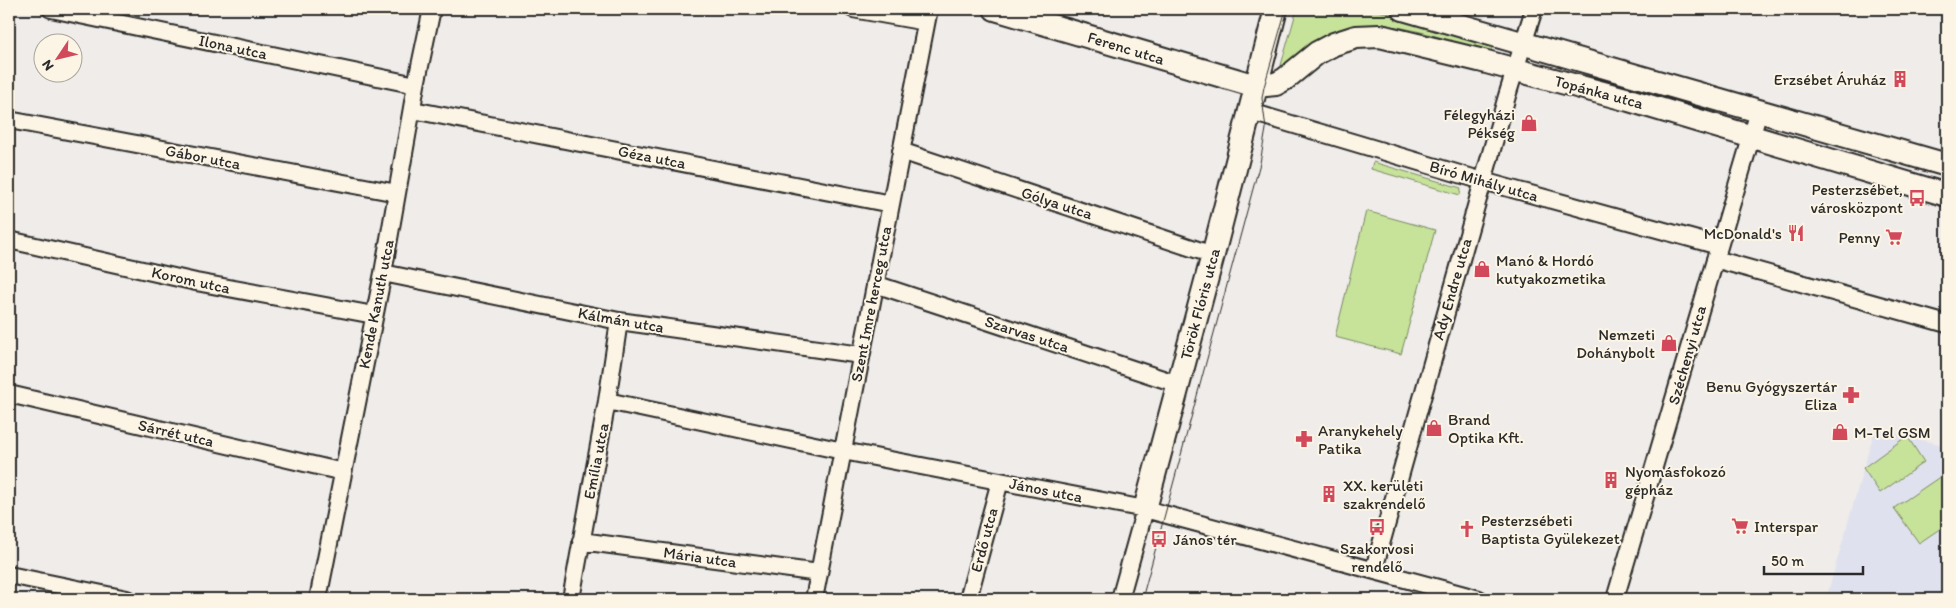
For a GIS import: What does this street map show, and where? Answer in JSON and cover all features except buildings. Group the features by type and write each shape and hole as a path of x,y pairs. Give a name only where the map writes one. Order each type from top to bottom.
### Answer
{"street":[{"name":"Ilona utca","path":"51,9 416,85"},
{"name":"Kende Kanuth utca","path":"318,599 383,273 416,85 432,9"},
{"path":"852,9 927,16"},
{"name":"Ferenc utca","path":"995,9 1256,86"},
{"name":"Török Flóris utca","path":"1120,599 1213,255 1276,9"},
{"name":"Topánka utca","path":"1403,9 1522,45 1947,165"},
{"name":"Ady Endre utca","path":"1374,569 1515,69 1534,9"},
{"name":"Szent Imre herceg utca","path":"814,599 927,16"},
{"name":"Topánka utca","path":"1256,86 1276,84 1317,53 1334,44 1356,37 1380,36 1515,69 1751,135 1947,195"},
{"name":"Géza utca","path":"413,110 891,204"},
{"name":"Széchenyi utca","path":"1615,599 1758,111"},
{"name":"Bíró Mihály utca","path":"1250,112 1717,252 1947,324"},
{"name":"Gábor utca","path":"9,120 398,193"},
{"name":"Gólya utca","path":"901,151 1213,255"},
{"name":"Korom utca","path":"9,240 196,282 374,315"},
{"name":"Kálmán utca","path":"383,273 619,321 861,355"},
{"name":"Szarvas utca","path":"875,284 1178,384"},
{"name":"Emília utca","path":"570,599 607,401 619,321"},
{"name":"Sárrét utca","path":"9,394 343,472"},
{"name":"János utca","path":"607,401 843,451 1145,509 1374,569 1470,598"},
{"name":"Erdő utca","path":"968,599 1000,481"},
{"name":"Mária utca","path":"581,541 819,573"},
{"path":"9,575 127,599"}],"shaded area":[{"path":"1875,429 1947,446 1947,599 1826,599"}],"green space":[{"path":"1297,9 1372,9 1494,43 1490,53 1414,30 1374,25 1355,26 1331,34 1283,68 1281,65"},
{"path":"1373,162 1461,188 1460,195 1371,169"},
{"path":"1366,211 1435,230 1401,354 1335,337"},
{"path":"1907,436 1924,462 1880,493 1863,468"},
{"path":"1947,472 1947,524 1919,543 1894,508"}],"tram line":[{"path":"1142,599 1260,163 1266,129 1262,98 1286,9"}],"place":[{"name":"Erzsébet Áruház","path":"1900,79"},
{"name":"Félegyházi Pékség","path":"1529,123"},
{"name":"Pesterzsébet, városközpont","path":"1917,198"},
{"name":"McDonald's","path":"1796,233"},
{"name":"Penny","path":"1894,237"},
{"name":"Manó & Hordó kutyakozmetika","path":"1482,269"},
{"name":"Nemzeti Dohánybolt","path":"1669,343"},
{"name":"Benu Gyógyszertár Eliza","path":"1851,395"},
{"name":"Brand Optika Kft.","path":"1434,428"},
{"name":"M-Tel GSM","path":"1840,432"},
{"name":"Aranykehely Patika","path":"1304,439"},
{"name":"Nyomásfokozó gépház","path":"1611,480"},
{"name":"XX. kerületi szakrendelő","path":"1329,494"},
{"name":"Interspar","path":"1740,526"},
{"name":"Szakorvosi rendelő","path":"1377,527"},
{"name":"Pesterzsébeti Baptista Gyülekezet","path":"1467,529"},
{"name":"János tér","path":"1159,539"}]}
